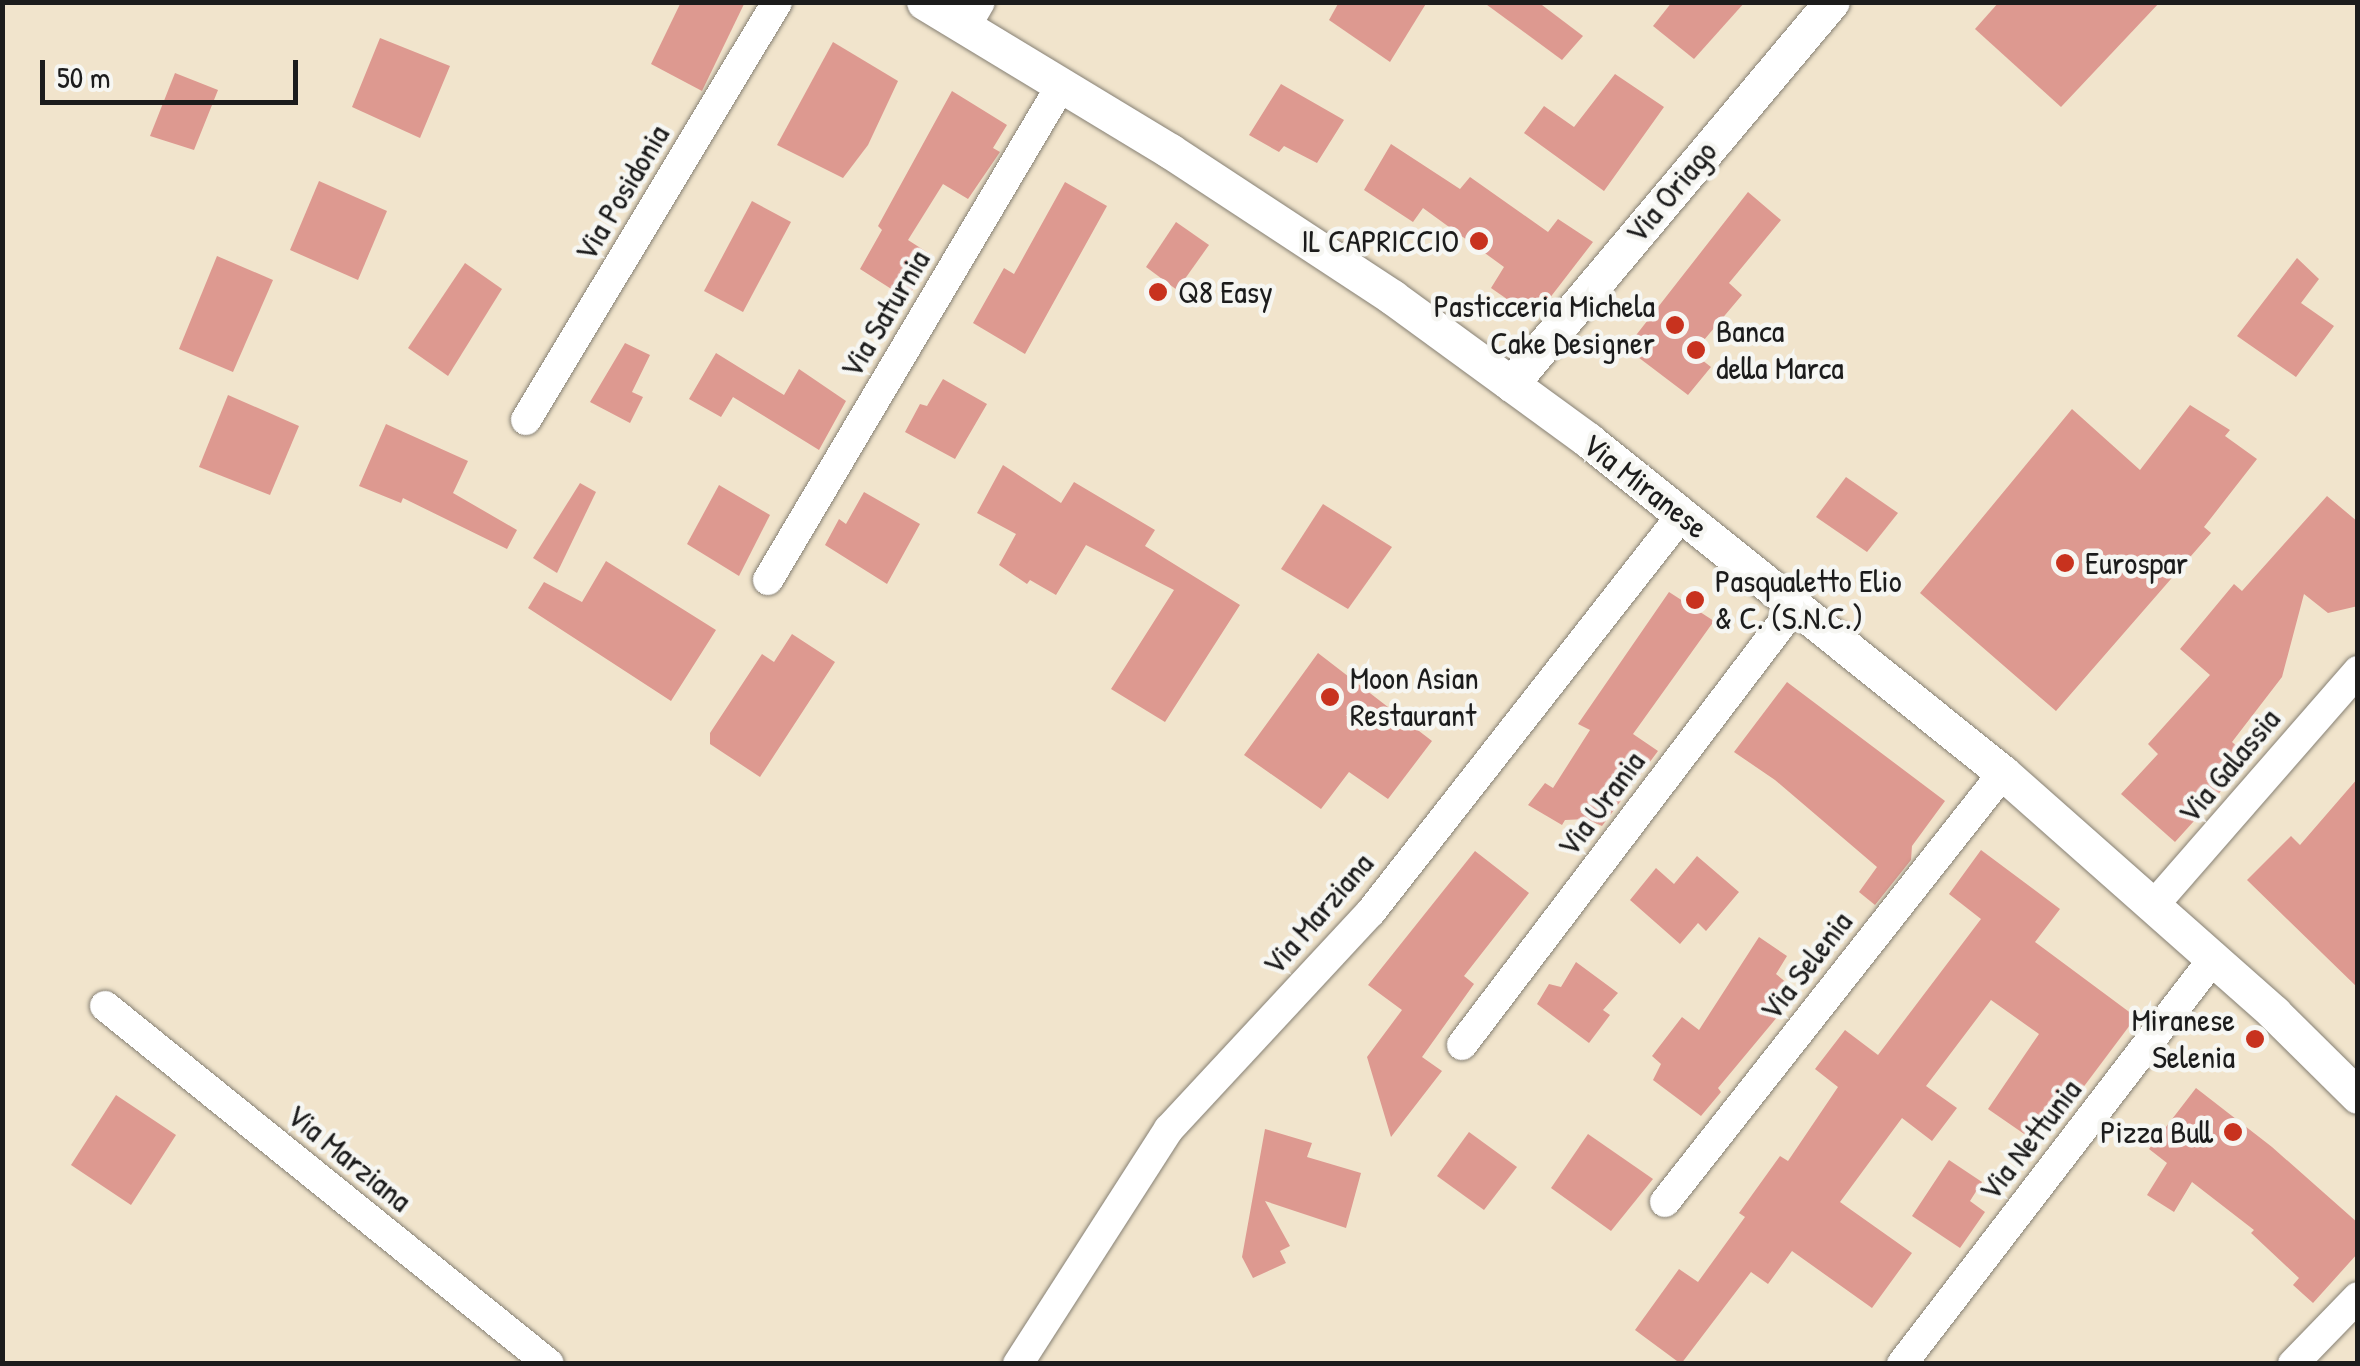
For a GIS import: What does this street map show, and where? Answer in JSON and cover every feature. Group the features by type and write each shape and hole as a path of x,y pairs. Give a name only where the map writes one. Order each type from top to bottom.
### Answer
{"street":[{"name":"Via Posidonia","path":"526,420 777,2"},
{"name":"Via Miranese","path":"924,2 973,14 1062,84 1392,297 1511,384 2002,773 2274,1013 2358,1096"},
{"name":"Via Oriago","path":"1511,384 1832,2"},
{"name":"Via Saturnia","path":"768,580 1062,84"},
{"name":"Via Marziana","path":"1018,1364 1170,1129 1370,913 1681,516"},
{"name":"Via Urania","path":"1462,1045 1796,606"},
{"name":"Via Galassia","path":"2154,906 2358,671"},
{"name":"Via Selenia","path":"1665,1202 2002,773"},
{"name":"Via Nettunia","path":"1902,1364 2213,959"},
{"name":"Via Marziana","path":"105,1006 549,1364"},
{"path":"2293,1364 2358,1297"}],"building":[{"path":"681,2 745,2 702,91 651,64"},
{"path":"1339,2 1427,2 1390,62 1329,20"},
{"path":"1483,2 1538,2 1583,36 1562,60"},
{"path":"1672,2 1745,2 1694,59 1653,26"},
{"path":"1999,2 2160,2 2061,107 1975,29"},
{"path":"380,38 450,66 420,138 352,107"},
{"path":"833,42 898,81 868,145 843,178 777,145"},
{"path":"175,73 218,90 194,150 150,136"},
{"path":"1615,74 1664,107 1604,191 1524,133 1544,106 1574,127"},
{"path":"1281,84 1344,120 1317,163 1284,146 1279,152 1249,135"},
{"path":"952,91 1007,125 993,148 1000,152 968,199 943,184 908,240 933,256 907,299 860,269 882,230 878,226"},
{"path":"1391,144 1460,189 1470,177 1548,232 1558,219 1593,242 1549,299 1543,295 1530,315 1491,288 1504,267 1423,208 1413,222 1364,190"},
{"path":"319,181 387,211 358,280 290,250"},
{"path":"1065,182 1107,206 1025,354 973,323 1004,268 1014,274"},
{"path":"1748,192 1781,220 1729,283 1742,295 1693,353 1711,367 1688,395 1626,348"},
{"path":"752,201 791,222 743,312 704,291"},
{"path":"1176,222 1209,245 1177,290 1146,267"},
{"path":"217,256 273,280 233,372 179,349"},
{"path":"2297,258 2319,279 2301,303 2334,326 2296,377 2237,336"},
{"path":"465,263 502,289 448,376 408,348"},
{"path":"625,343 650,355 632,392 643,397 630,423 590,402"},
{"path":"716,353 784,395 799,369 846,401 819,450 733,397 721,417 689,399"},
{"path":"943,379 987,404 955,459 905,432 920,404 927,406"},
{"path":"228,395 299,426 270,495 199,467"},
{"name":"Eurospar","path":"2190,405 2230,430 2225,436 2257,459 2204,527 2211,533 2056,711 1920,593 2072,409 2140,470"},
{"path":"386,424 468,461 453,493 517,530 507,549 403,498 401,503 359,486"},
{"path":"1003,465 1061,503 1074,482 1155,530 1145,546 1240,605 1165,722 1111,689 1174,590 1086,545 1056,595 1030,580 1027,584 999,565 1016,534 977,513"},
{"path":"1846,477 1898,513 1867,552 1816,517"},
{"path":"580,483 596,492 557,573 533,558"},
{"path":"719,485 770,515 739,576 687,544"},
{"path":"864,492 920,524 887,584 825,545 839,519 846,524"},
{"path":"2327,496 2358,522 2358,606 2328,613 2304,594 2282,677 2232,742 2251,758 2175,842 2121,794 2158,754 2148,744 2210,675 2180,649 2234,584 2242,591"},
{"path":"1323,504 1392,547 1348,609 1281,569"},
{"path":"606,561 716,630 671,701 528,608 544,582 582,602"},
{"path":"1669,592 1714,621 1633,734 1658,751 1602,826 1586,819 1565,820 1562,825 1528,805 1545,783 1553,788 1590,730 1578,724"},
{"path":"792,634 835,662 760,777 710,744 710,733 762,654 774,662"},
{"name":"Moon Asian Restaurant","path":"1318,653 1432,741 1388,799 1349,772 1321,809 1244,755"},
{"path":"1787,682 1945,801 1912,846 1911,860 1875,905 1859,892 1877,867 1775,780 1734,752"},
{"path":"2358,778 2358,988 2247,880 2291,836 2300,845"},
{"path":"1981,850 2060,909 2035,942 2136,1017 2040,1145 1988,1109 2039,1034 1991,1000 1926,1086 1957,1108 1932,1141 1902,1118 1840,1202 1912,1253 1872,1308 1792,1251 1768,1284 1751,1272 1681,1364 1635,1330 1679,1269 1698,1282 1745,1217 1739,1213 1780,1156 1788,1161 1838,1087 1815,1069 1845,1030 1878,1055 1981,919 1949,894"},
{"path":"1475,851 1529,893 1464,976 1474,984 1422,1057 1442,1071 1391,1137 1367,1057 1402,1010 1368,985"},
{"path":"1697,856 1739,892 1706,931 1698,923 1680,944 1630,900 1656,868 1674,884"},
{"path":"1759,937 1787,956 1776,974 1798,992 1718,1088 1721,1092 1701,1116 1653,1080 1661,1064 1652,1056 1682,1017 1699,1030"},
{"path":"1576,962 1618,993 1603,1010 1610,1015 1589,1043 1537,1004 1549,984 1561,987"},
{"path":"2196,1088 2272,1147 2358,1223 2358,1253 2313,1303 2293,1285 2299,1278 2251,1233 2254,1230 2192,1182 2174,1212 2147,1195 2167,1163 2149,1149"},
{"path":"116,1095 176,1135 131,1205 71,1165"},
{"path":"1265,1129 1312,1143 1307,1157 1361,1173 1346,1228 1265,1201 1290,1246 1280,1251 1286,1263 1253,1278 1242,1257"},
{"path":"1469,1132 1517,1167 1484,1210 1437,1176"},
{"path":"1588,1134 1653,1179 1611,1231 1551,1188"},
{"path":"1949,1160 1982,1182 1970,1201 1985,1212 1960,1248 1912,1216"}],"place":[{"name":"IL CAPRICCIO","path":"1479,241"},
{"name":"Q8 Easy","path":"1158,292"},
{"name":"Pasticceria Michela Cake Designer","path":"1675,325"},
{"name":"Banca della Marca","path":"1696,350"},
{"name":"Eurospar","path":"2065,563"},
{"name":"Pasqualetto Elio & C. (S.N.C.)","path":"1695,600"},
{"name":"Moon Asian Restaurant","path":"1330,697"},
{"name":"Miranese Selenia","path":"2255,1039"},
{"name":"Pizza Bull","path":"2233,1132"}]}
